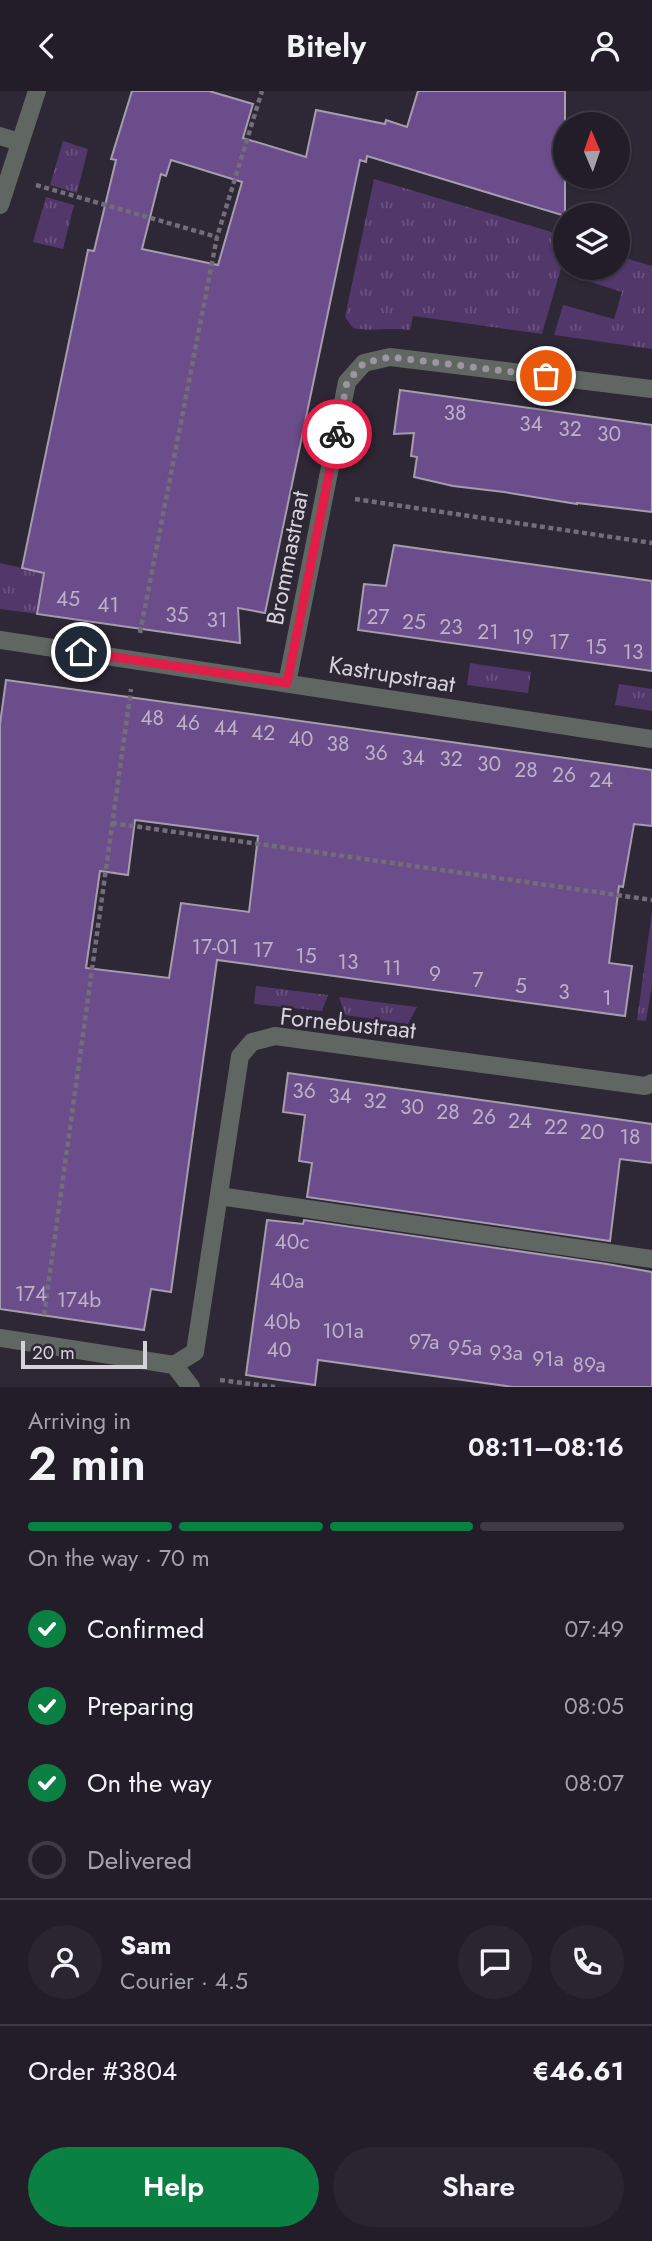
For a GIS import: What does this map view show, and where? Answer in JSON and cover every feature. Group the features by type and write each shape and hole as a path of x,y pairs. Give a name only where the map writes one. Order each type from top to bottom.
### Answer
{"street":[{"path":"0,205 37,91"},
{"path":"0,136 20,142"},
{"name":"Brommastraat","path":"287,683 347,382 364,363 390,357 652,389"},
{"name":"Kastrupstraat","path":"0,640 652,739"},
{"name":"Fornebustraat","path":"183,1376 195,1352 240,1056 252,1042 275,1036 645,1086 652,1083"},
{"path":"219,1196 652,1259"},
{"path":"0,1338 40,1344 183,1376"}],"path":[{"path":"40,1344 135,660 217,237 262,91"},
{"path":"8,177 217,237"},
{"path":"383,502 652,543"},
{"path":"112,823 652,900"},
{"path":"183,1376 275,1387"}],"green space":[{"path":"63,141 88,149 77,193 50,185"},
{"path":"374,179 553,232 553,280 558,280 542,334 413,316 410,330 367,330 353,328 345,317"},
{"path":"46,197 74,205 63,249 33,242"},
{"path":"630,260 652,266 652,349 554,335 563,305 614,319 622,292 584,280 630,280"},
{"path":"0,563 44,573 37,614 0,609"},
{"path":"470,663 531,672 528,693 467,685"},
{"path":"619,684 652,689 652,711 615,705"},
{"path":"652,912 652,985 646,1021 637,1020"},
{"path":"256,986 328,995 322,1011 254,1004"},
{"path":"339,997 417,1007 408,1024 345,1015"}],"building":[{"path":"132,91 209,91 253,104 243,138 306,157 316,110 385,124 386,120 407,127 418,91 565,91 565,112 553,112 553,189 565,189 565,203 553,203 553,212 367,156 366,162 360,160 265,613 238,608 240,643 37,614 44,573 22,568 88,250 94,251 116,160 111,159","holes":["171,160 242,182 218,265 142,249 161,174 166,176"]},
{"path":"400,390 652,425 652,512 453,486 414,477 417,457 411,456 414,433 394,434"},
{"path":"394,545 652,581 652,671 358,630 364,584 386,586"},
{"path":"6,680 652,770 652,826 634,824 623,887 619,886 609,963 632,966 625,1016 217,960 171,1292 151,1289 144,1330 0,1309 0,724","holes":["135,820 258,836 249,912 181,903 169,978 86,968 100,871 128,875"]},
{"path":"288,1073 652,1124 652,1163 620,1159 610,1241 307,1197 312,1163 299,1161 305,1115 283,1112"},
{"path":"267,1220 303,1224 304,1220 652,1272 652,1387 513,1387 318,1360 315,1385 246,1375"}],"way so far":[{"path":"337,434 347,382 364,363 390,357 546,376"}],"route":[{"path":"81,652 287,683 337,434"}]}
